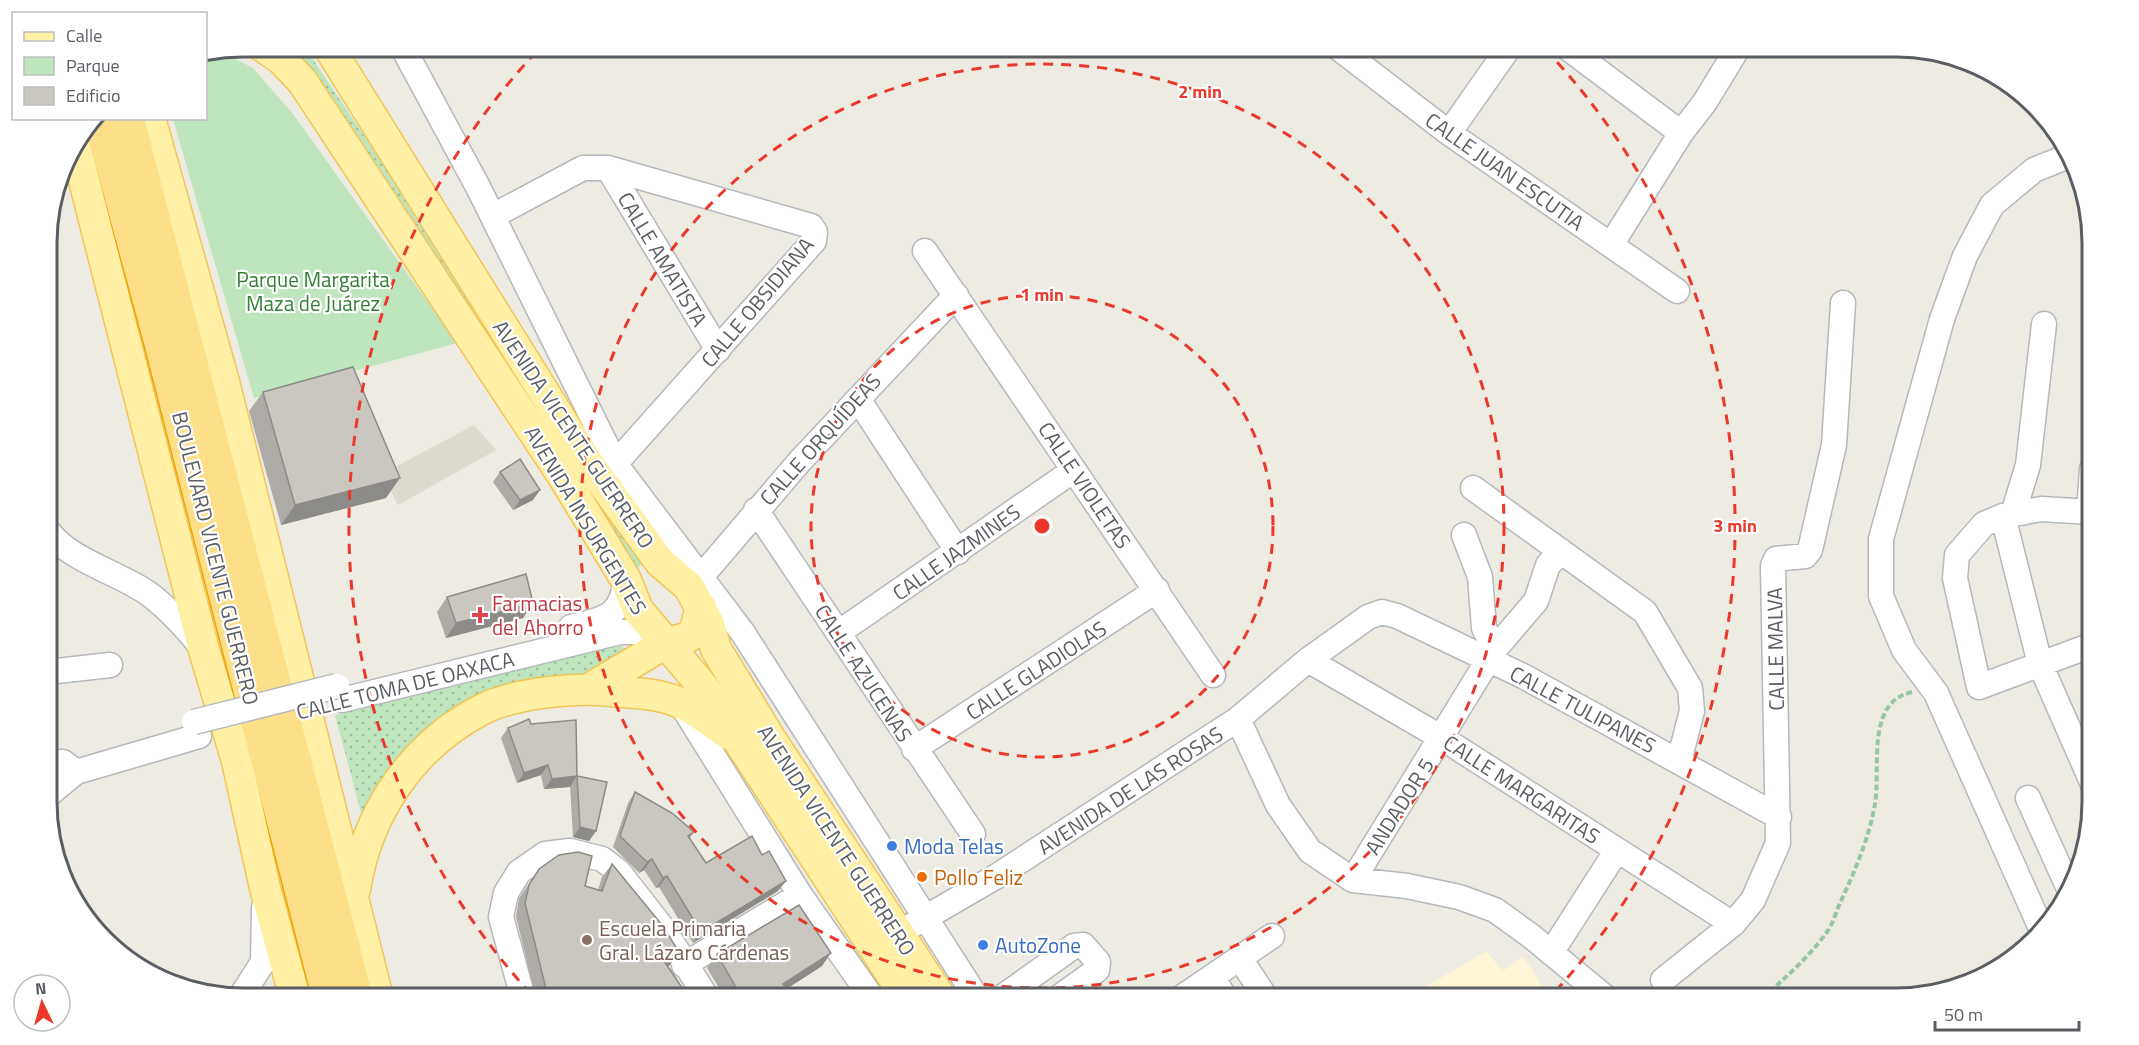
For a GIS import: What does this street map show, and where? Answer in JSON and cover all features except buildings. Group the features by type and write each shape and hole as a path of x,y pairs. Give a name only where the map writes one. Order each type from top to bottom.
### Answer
{"highway":[{"name":"BOULEVARD VICENTE GUERRERO","path":"128,120 353,988"},
{"path":"136,120 139,162"},
{"name":"BOULEVARD VICENTE GUERRERO","path":"101,123 163,350 326,988"}],"main road":[{"name":"AVENIDA INSURGENTES","path":"279,57 302,81 564,478 626,580 638,610 664,644 704,688 735,738 918,988"},
{"name":"AVENIDA VICENTE GUERRERO","path":"335,57 608,473 660,562 696,591 717,649 898,934 918,988"},
{"path":"151,120 224,382 344,854 353,901 375,988"},
{"name":"BOULEVARD VICENTE GUERRERO","path":"78,158 204,651 237,761 265,888 292,988"},
{"path":"589,689 664,644 686,638 694,633 696,591"},
{"path":"353,901 359,861 375,820 403,772 441,736 482,709 534,694 589,689 651,694 679,702 735,738"}],"street":[{"path":"408,57 493,216 608,473"},
{"name":"CALLE JUAN ESCUTIA","path":"1350,57 1449,133 1677,291"},
{"path":"1449,133 1502,57"},
{"path":"1580,57 1681,133"},
{"path":"1611,245 1681,133 1706,102 1733,57"},
{"path":"2043,916 1936,693 1903,647 1881,596 1881,539 1942,319 1965,256 1992,206 2034,170 2062,160"},
{"path":"493,216 583,168 608,168"},
{"name":"CALLE OBSIDIANA","path":"608,168 811,226 815,232 814,241 608,473"},
{"name":"CALLE AMATISTA","path":"608,168 718,350"},
{"name":"CALLE VIOLETAS","path":"925,251 1213,675"},
{"name":"CALLE ORQUÍDEAS","path":"696,591 756,510 956,295"},
{"name":"CALLE MALVA","path":"1663,981 1732,924 1754,900 1778,843 1773,566 1776,560 1805,556 1810,550 1834,445 1843,303"},
{"path":"2044,324 2031,447 2025,480 2008,515 2040,664 2082,759"},
{"path":"858,399 958,552"},
{"name":"CALLE JAZMINES","path":"838,633 1074,470"},
{"path":"1473,488 1645,612 1690,688 1692,711 1679,761"},
{"path":"2082,512 2041,509 2008,515 1984,524 1957,555 1955,578 1979,687 2082,649"},
{"name":"CALLE AZUCENAS","path":"756,510 973,834"},
{"path":"1464,535 1480,577 1484,628 1492,654"},
{"path":"57,538 88,562 148,594 190,632 204,651"},
{"name":"ANDADOR 5","path":"1353,880 1492,654 1536,601 1548,565 1561,551"},
{"path":"148,594 175,584 186,575"},
{"name":"CALLE TOMA DE OAXACA","path":"59,768 197,729 340,693 600,620 623,601 626,580"},
{"name":"CALLE GLADIOLAS","path":"914,749 1157,590"},
{"path":"696,591 743,633 971,988"},
{"name":"CALLE TULIPANES","path":"1382,612 1492,654 1779,817"},
{"name":"AVENIDA DE LAS ROSAS","path":"898,934 997,876 1238,719 1308,660 1368,617 1382,612"},
{"name":"CALLE TOMA DE OAXACA","path":"340,693 620,632 635,632 664,644"},
{"name":"CALLE MARGARITAS","path":"1308,660 1442,738 1732,924"},
{"path":"57,671 110,666"},
{"path":"679,702 800,895 865,988"},
{"path":"1238,719 1278,805 1310,851 1353,880 1407,886 1459,897 1495,910 1594,988"},
{"path":"2028,798 2065,879"},
{"path":"1551,953 1617,850"},
{"path":"520,988 501,917 506,893 519,872 545,854 570,851 602,859 618,871 664,930 700,988"},
{"path":"246,988 263,962 265,888"},
{"path":"684,965 800,895"},
{"path":"1219,988 1241,960 1272,936"},
{"path":"1015,988 1074,946 1083,945 1098,962 1097,970 1072,988"},
{"path":"1241,960 1259,988"}],"path":[{"path":"1774,988 1799,965 1828,931 1860,860 1878,788 1882,714 1898,695 1911,692 1936,693"}],"shaded area":[{"path":"474,425 496,450 398,505 382,474"},
{"path":"1486,951 1503,971 1523,956 1544,988 1424,988"}],"green space":[{"path":"311,57 465,286 645,563 637,567 302,58"},
{"name":"Parque Margarita Maza de Juárez","path":"233,58 253,68 293,114 457,343 254,398 173,120 207,120 207,61"},
{"path":"617,644 633,653 625,667 485,705 367,835 335,715"}],"place":[{"name":"Farmacias del Ahorro","path":"480,615"},
{"name":"Moda Telas","path":"892,846"},
{"name":"Pollo Feliz","path":"922,877"},
{"name":"Escuela Primaria Gral. Lázaro Cárdenas","path":"587,940"},
{"name":"AutoZone","path":"983,945"}]}
